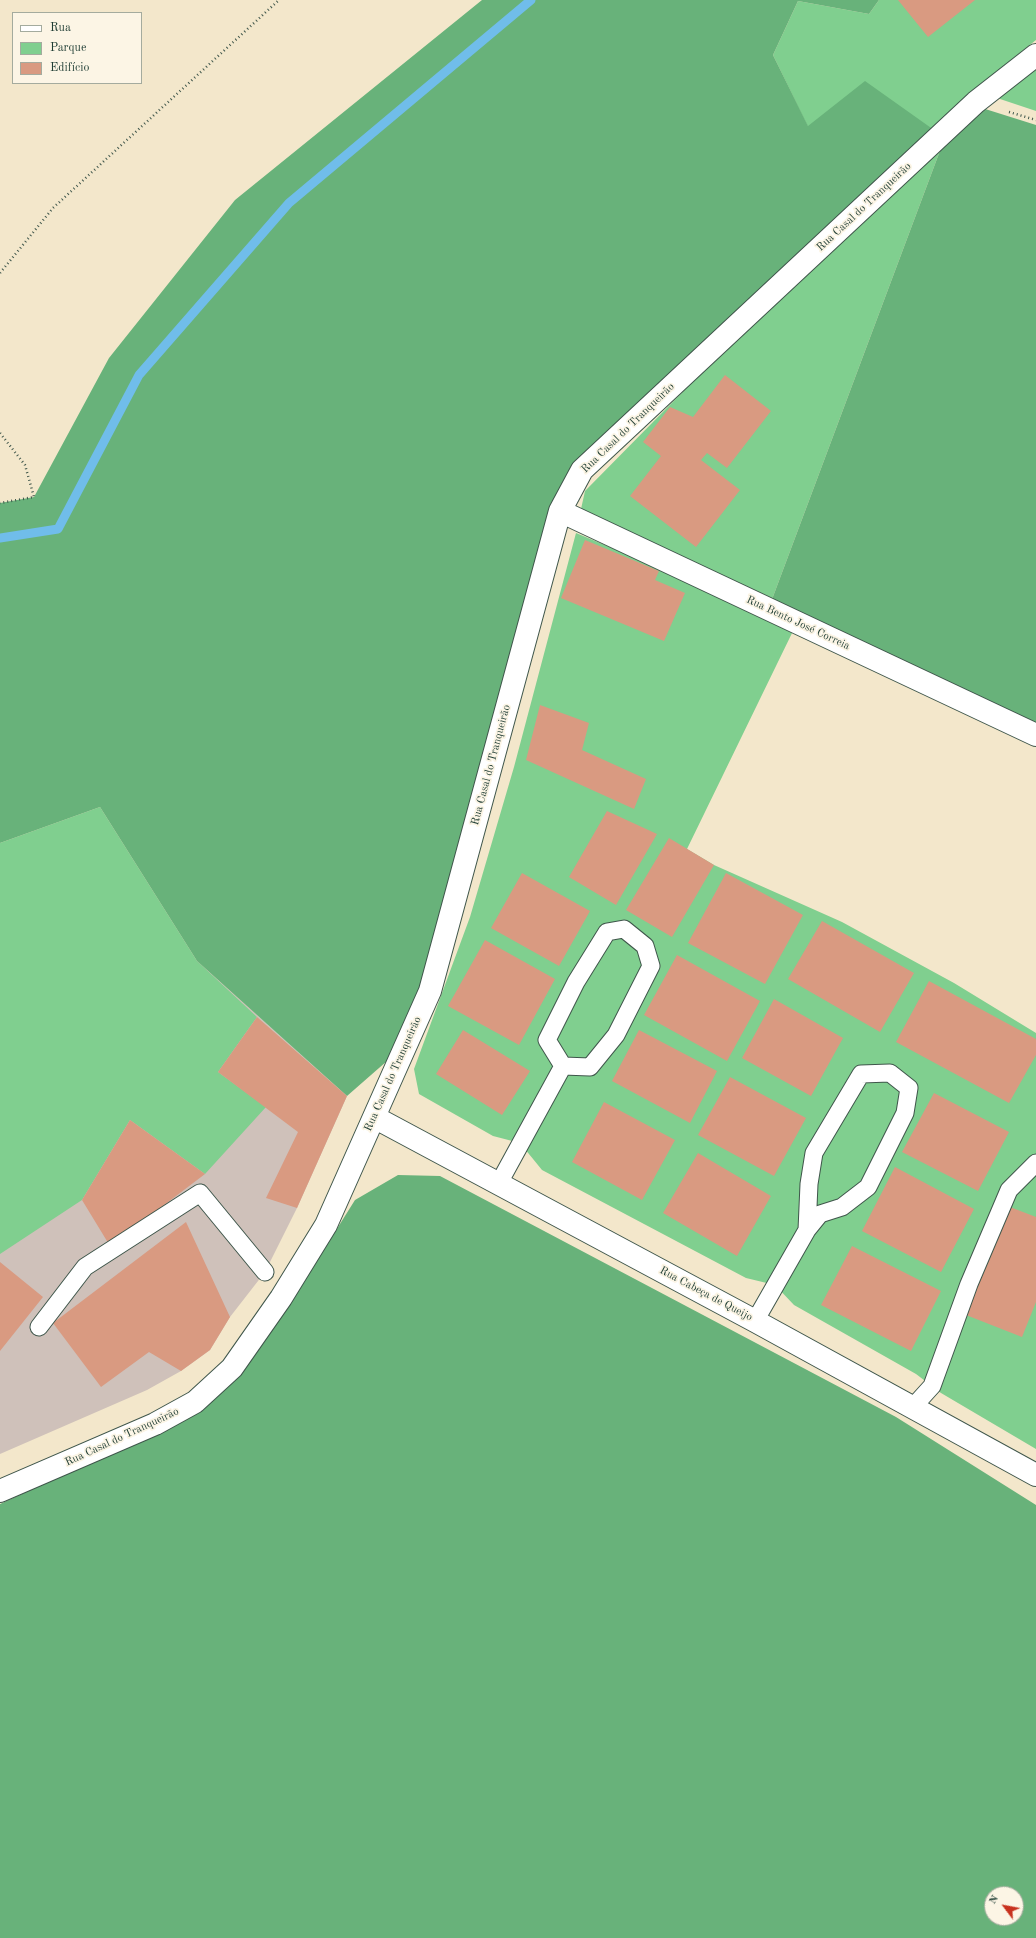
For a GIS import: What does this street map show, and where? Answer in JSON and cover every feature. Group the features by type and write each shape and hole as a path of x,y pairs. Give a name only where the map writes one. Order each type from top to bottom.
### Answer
{"street":[{"name":"Rua Casal do Tranqueirão","path":"0,1491 155,1424 195,1402 232,1368 281,1298 326,1225 430,991 560,511 582,470 976,102 1036,55"},
{"name":"Rua Bento José Correia","path":"560,511 1036,735"},
{"name":"Rua Cabeça de Queijo","path":"374,1117 913,1406 1036,1475"}],"lane":[{"path":"624,929 645,946 651,966 616,1035 590,1067 563,1066 546,1040 576,982 607,932 624,929"},
{"path":"498,1183 563,1066"},
{"path":"754,1321 807,1230 820,1214 842,1207 868,1187 905,1113 909,1088 890,1073 861,1074 814,1153 809,1184 807,1230"},
{"path":"913,1406 932,1386 969,1284 1009,1190 1036,1163"},
{"path":"39,1327 86,1267 200,1192 264,1272"}],"path":[{"path":"0,273 53,208 279,0"},
{"path":"0,433 25,465 34,498 0,503"}],"shaded area":[{"path":"0,843 197,961 347,1096 297,1208 265,1272 230,1317 210,1350 181,1371 147,1390 0,1454"}],"green space":[{"path":"482,0 879,0 869,14 798,1 773,55 808,126 865,81 934,130 575,464 425,987 395,1054 347,1096 197,961 100,807 0,843 0,503 34,497 109,358 235,200"},
{"path":"879,0 1036,0 1036,40 975,89 934,130 808,127 773,55 798,1 869,14"},
{"path":"1036,68 1036,111 997,98"},
{"path":"982,108 1036,125 1036,729 771,602 944,140"},
{"path":"944,140 771,602 581,509 585,491 720,354"},
{"path":"576,533 677,575 794,629 687,849 714,865 842,922 954,983 1036,1033 1036,1449 941,1393 916,1374 794,1305 775,1285 746,1278 542,1170 520,1143 493,1136 419,1094 414,1069 470,917 514,767"},
{"path":"100,807 197,961 257,1017 218,1072 266,1107 205,1174 130,1120 82,1200 0,1254 0,843"},
{"path":"398,1175 440,1176 896,1417 1036,1505 1036,1938 0,1938 0,1504 191,1417 241,1371 291,1302 355,1200"}],"building":[{"path":"898,0 975,0 928,37"},
{"path":"725,375 771,411 727,468 707,453 701,460 740,490 696,547 630,496 661,456 643,442 670,407 693,417"},
{"path":"585,540 659,571 655,580 685,593 664,641 561,598"},
{"path":"540,705 589,723 582,750 646,779 634,809 526,760"},
{"path":"607,811 657,834 616,905 569,877"},
{"path":"669,838 714,865 672,937 626,910"},
{"path":"522,873 590,911 559,966 491,928"},
{"path":"726,873 803,915 765,984 688,943"},
{"path":"822,921 914,973 880,1032 788,979"},
{"path":"485,940 555,979 519,1045 448,1006"},
{"path":"677,955 760,1001 727,1061 644,1015"},
{"path":"929,981 1036,1039 1036,1055 1009,1103 896,1042"},
{"path":"774,999 843,1038 811,1096 742,1058"},
{"path":"257,1017 347,1096 297,1208 266,1198 298,1132 218,1072"},
{"path":"463,1030 530,1071 502,1115 436,1074"},
{"path":"639,1030 717,1071 690,1123 612,1081"},
{"path":"730,1077 806,1118 774,1176 698,1135"},
{"path":"934,1093 1009,1132 978,1191 902,1152"},
{"path":"604,1102 675,1140 642,1200 572,1162"},
{"path":"130,1120 205,1174 110,1246 82,1200"},
{"path":"698,1153 771,1196 737,1256 663,1213"},
{"path":"895,1167 974,1209 941,1272 862,1231"},
{"path":"1010,1207 1036,1217 1036,1302 1022,1337 966,1315"},
{"path":"186,1222 230,1317 210,1350 181,1371 149,1352 101,1387 53,1323"},
{"path":"852,1246 941,1291 911,1351 821,1305"},
{"path":"0,1262 43,1297 0,1351"}],"waterway":[{"path":"0,538 58,529 139,375 289,203 531,0"}]}
